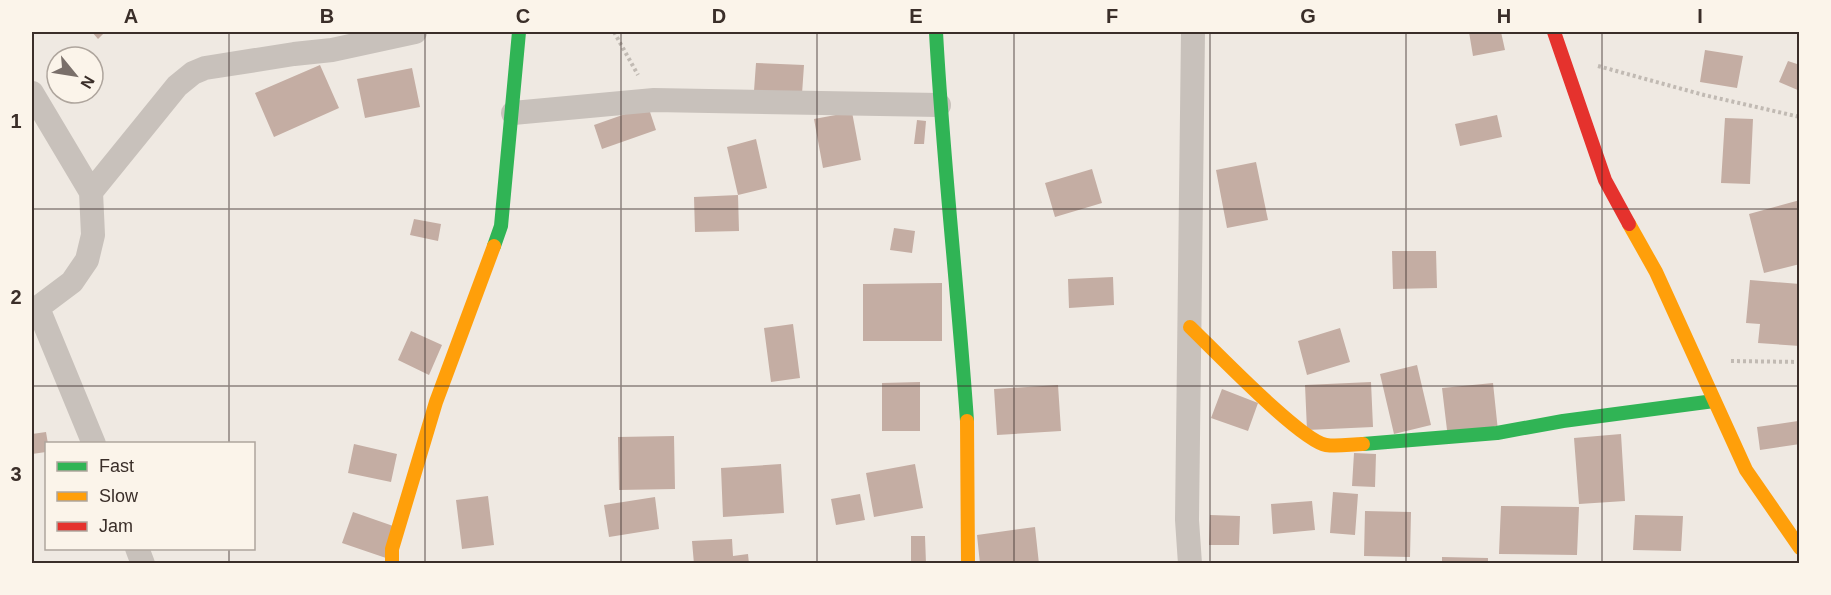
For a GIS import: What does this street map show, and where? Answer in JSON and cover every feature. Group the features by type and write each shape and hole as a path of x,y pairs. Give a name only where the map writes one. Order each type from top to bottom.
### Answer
{"street":[{"path":"91,192 177,86 193,73 205,68 332,50 415,32"},
{"path":"392,564 393,549 436,402 501,226 519,32"},
{"path":"936,32 939,105 959,301 968,429 968,564"},
{"path":"1190,564 1187,520 1194,32"},
{"path":"1554,32 1605,180 1656,272 1746,470 1800,548"},
{"path":"32,93 91,192 93,235 87,260 72,282 35,310 93,442"},
{"path":"513,113 654,100 939,105"},
{"path":"1190,327 1303,433 1326,445 1388,443 1497,433 1563,421 1714,401"},
{"path":"137,550 143,564"}],"path":[{"path":"614,32 654,100"},
{"path":"1562,57 1704,95 1800,117"},
{"path":"1696,361 1800,362"}],"building":[{"path":"92,32 103,32 104,33 98,39"},
{"path":"1469,32 1501,32 1505,50 1473,56"},
{"path":"1705,50 1743,56 1737,88 1700,82"},
{"path":"1788,61 1800,65 1800,91 1779,82"},
{"path":"756,63 804,65 802,94 754,91"},
{"path":"320,65 339,108 274,137 255,93"},
{"path":"412,68 420,107 365,118 357,79"},
{"path":"648,106 656,130 602,149 594,125"},
{"path":"852,112 861,160 823,168 814,119"},
{"path":"1497,115 1502,137 1460,146 1455,124"},
{"path":"1725,118 1753,119 1750,184 1721,183"},
{"path":"917,120 926,121 924,144 914,144"},
{"path":"756,139 767,188 738,195 727,147"},
{"path":"1256,162 1268,220 1227,228 1216,170"},
{"path":"1092,169 1102,203 1055,217 1045,183"},
{"path":"738,195 739,231 695,232 694,197"},
{"path":"1800,200 1800,264 1764,273 1749,214"},
{"path":"414,219 441,224 438,241 410,235"},
{"path":"894,228 915,231 912,253 890,250"},
{"path":"1392,251 1436,251 1437,288 1393,289"},
{"path":"1113,277 1114,305 1069,308 1068,279"},
{"path":"1750,280 1800,284 1800,346 1758,343 1760,324 1746,323"},
{"path":"942,283 942,341 863,341 863,284"},
{"path":"793,324 800,378 771,382 764,328"},
{"path":"1340,328 1350,362 1307,375 1298,341"},
{"path":"411,331 442,345 429,375 398,360"},
{"path":"1417,365 1431,425 1394,434 1380,374"},
{"path":"920,382 920,431 882,431 882,383"},
{"path":"1371,382 1373,427 1307,430 1305,385"},
{"path":"1493,383 1498,431 1447,430 1442,388"},
{"path":"1058,385 1061,431 997,435 994,389"},
{"path":"1222,389 1258,403 1248,431 1211,418"},
{"path":"1798,421 1800,444 1760,450 1757,427"},
{"path":"46,432 48,442 45,442 45,452 32,454 32,434"},
{"path":"1621,434 1625,501 1579,504 1574,438"},
{"path":"674,436 675,489 619,490 618,437"},
{"path":"354,444 397,454 391,482 348,473"},
{"path":"1354,453 1376,454 1375,487 1352,486"},
{"path":"781,464 784,513 723,517 721,468"},
{"path":"915,464 923,508 874,517 866,473"},
{"path":"1333,492 1358,494 1355,535 1330,533"},
{"path":"860,494 865,520 836,525 831,499"},
{"path":"488,496 494,545 462,549 456,500"},
{"path":"655,497 659,529 609,537 604,505"},
{"path":"1312,501 1315,530 1273,534 1271,504"},
{"path":"1501,506 1579,507 1577,555 1499,554"},
{"path":"1365,511 1411,512 1410,557 1364,556"},
{"path":"353,512 396,527 386,558 342,543"},
{"path":"1210,515 1240,516 1239,545 1209,545"},
{"path":"1635,515 1683,516 1681,551 1633,550"},
{"path":"1035,527 1039,564 980,564 977,535"},
{"path":"911,536 925,536 926,564 911,564"},
{"path":"732,539 733,556 748,554 749,564 694,564 692,541"},
{"path":"1442,557 1488,558 1488,564 1442,564"}],"traffic: fast":[{"path":"494,246 501,226 519,32"},
{"path":"936,32 967,421"},
{"path":"1363,444 1497,433 1563,421 1714,401"}],"traffic: slow":[{"path":"1629,224 1656,272 1746,470 1800,548"},
{"path":"392,564 392,549 436,402 494,246"},
{"path":"1190,327 1278,412 1314,440 1331,446 1363,444"},
{"path":"967,421 968,564"}],"traffic: jam":[{"path":"1554,32 1605,180 1629,224"}]}
